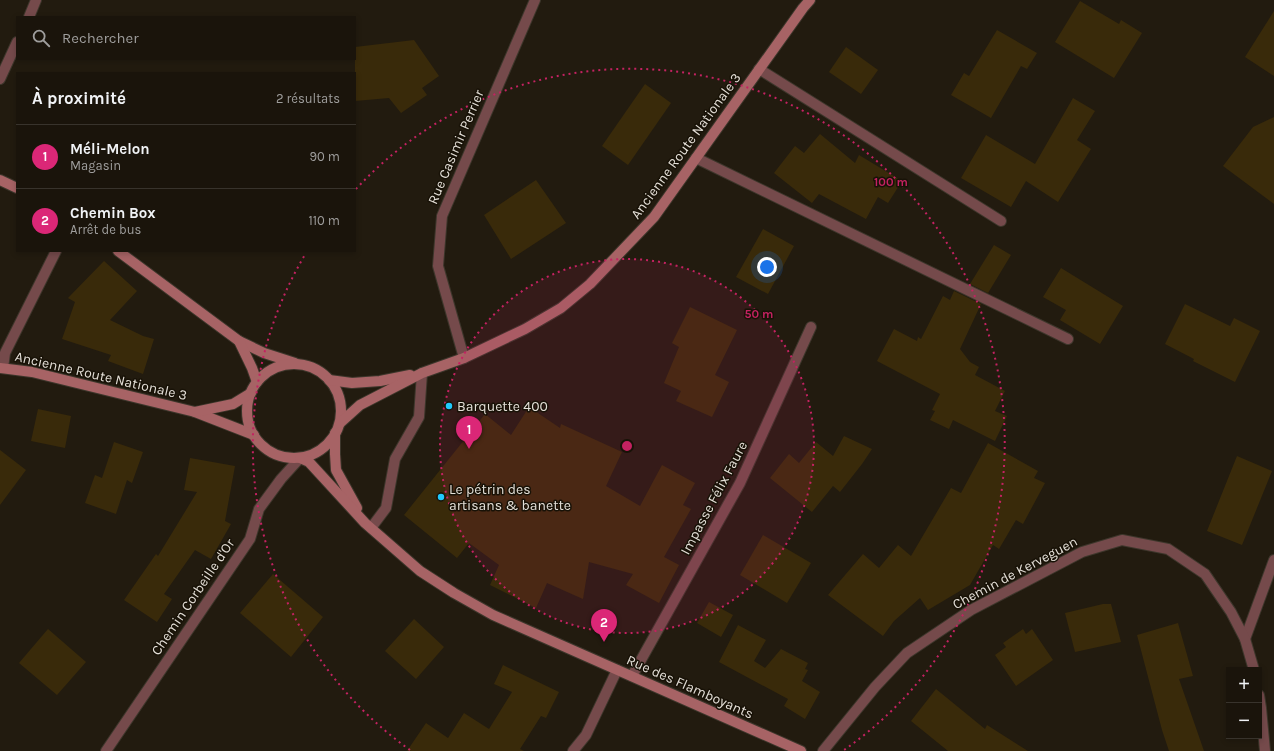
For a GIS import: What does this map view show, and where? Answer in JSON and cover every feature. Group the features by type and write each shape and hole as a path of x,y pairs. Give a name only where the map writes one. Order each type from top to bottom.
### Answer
{"main road":[{"name":"Ancienne Route Nationale 3","path":"340,422 360,405 422,373 464,358 524,329 561,308 590,284 654,217 810,0"},
{"path":"0,180 16,188"},
{"path":"119,252 239,341 264,353 299,365 310,367 320,372 329,380 340,400 340,422 335,433 326,445 314,453 300,458 274,454 262,446 249,425 247,415 247,404 250,393 257,382 265,374 275,368 287,365 299,365"},
{"path":"239,341 257,382"},
{"name":"Ancienne Route Nationale 3","path":"2,368 32,372 195,412 254,435"},
{"name":"Ancienne Route Nationale 3","path":"329,380 352,383 380,381 422,373"},
{"name":"Ancienne Route Nationale 3","path":"195,412 234,404 250,393"},
{"name":"Rue des Flamboyants","path":"335,433 336,470 368,526"},
{"name":"Rue des Flamboyants","path":"300,458 309,462 368,526 420,571 454,593 493,615 801,751"}],"street":[{"path":"29,16 36,0"},
{"name":"Rue Casimir Perrier","path":"464,358 438,266 442,216 535,0"},
{"path":"0,79 16,44"},
{"path":"759,69 1001,221"},
{"path":"696,158 1068,339"},
{"path":"2,368 5,354 56,252"},
{"name":"Impasse Félix Faure","path":"632,676 740,483 811,327"},
{"path":"368,526 386,508 396,458 419,417 422,373"},
{"name":"Chemin Corbeille d'Or","path":"106,751 250,539 259,509 281,479 300,458"},
{"name":"Chemin de Kerveguen","path":"823,751 874,687 907,653 971,610 1075,555 1122,540 1168,549 1205,574 1231,612 1245,639 1253,667"},
{"path":"1245,639 1274,560"},
{"path":"573,751 586,735 617,670"},
{"path":"1260,703 1265,751"}],"building":[{"path":"1080,1 1119,24 1121,20 1142,33 1114,78 1055,42"},
{"path":"1274,11 1274,76 1245,57"},
{"path":"997,30 1037,53 1027,69 1021,66 991,118 951,95 964,73 969,76"},
{"path":"414,40 439,76 422,88 427,95 401,113 389,98 356,101 356,47"},
{"path":"846,47 878,70 861,94 829,72"},
{"path":"645,84 671,103 628,165 602,146"},
{"path":"1073,98 1095,111 1077,140 1091,149 1058,202 1026,181 1011,207 961,178 986,135 1035,164"},
{"path":"1274,117 1274,204 1223,166 1253,127"},
{"path":"820,134 855,163 859,155 902,181 888,203 878,197 866,219 819,194 812,203 774,173 795,146 804,153"},
{"path":"536,180 566,223 511,259 484,215"},
{"path":"763,229 794,246 768,294 736,277"},
{"path":"994,245 1011,255 988,293 970,284"},
{"path":"104,261 137,291 110,320 143,336 154,339 143,374 108,361 111,355 62,339 75,302 68,298"},
{"path":"1061,268 1123,306 1100,344 1060,320 1066,310 1043,297"},
{"path":"954,291 981,304 960,349 970,362 979,367 975,375 1005,391 995,411 1007,416 995,441 953,420 949,429 930,420 935,411 932,410 940,394 877,361 894,329 917,341 918,337 921,339 943,296 950,300"},
{"path":"1185,304 1230,326 1234,318 1260,331 1235,382 1193,361 1194,359 1165,344"},
{"path":"690,307 737,330 715,375 729,382 712,417 676,401 681,391 664,383 679,347 672,343"},
{"path":"529,407 560,428 561,424 622,452 606,486 640,506 662,465 695,483 683,505 691,509 664,557 679,565 659,603 626,585 633,574 589,562 583,599 547,583 536,608 490,585 499,565 469,543 457,558 404,515 485,414 511,435"},
{"path":"38,409 71,416 65,448 31,441"},
{"path":"844,436 872,449 840,492 833,486 812,512 770,478 789,454 799,463 816,442 833,456"},
{"path":"114,442 143,452 132,483 127,480 116,514 85,503 95,475 102,478"},
{"path":"988,443 1038,471 1034,478 1045,483 1023,524 1016,520 999,549 993,545 970,585 928,610 920,598 894,621 883,636 828,595 863,554 879,568 898,545 911,556 951,488 961,493"},
{"path":"0,450 26,470 0,505"},
{"path":"1237,456 1272,471 1242,545 1207,531"},
{"path":"190,458 235,466 225,521 231,524 211,559 195,550 164,594 172,599 157,622 124,600 156,554 158,556 197,492 184,490"},
{"path":"763,535 811,563 787,603 740,575"},
{"path":"273,574 323,617 291,657 240,613"},
{"path":"709,602 733,615 721,637 697,623"},
{"path":"1103,604 1111,604 1121,642 1075,652 1065,613"},
{"path":"414,619 444,647 416,679 385,651"},
{"path":"1178,623 1193,676 1179,679 1204,751 1169,751 1137,635"},
{"path":"738,625 766,640 754,661 765,668 781,649 808,663 805,669 808,670 802,681 820,692 805,719 784,706 788,699 719,662"},
{"path":"48,629 86,662 57,695 19,663"},
{"path":"1023,629 1026,634 1032,629 1053,660 1016,686 995,655 1006,647 1003,643"},
{"path":"503,665 559,692 546,718 541,716 520,749 524,751 407,751 426,723 448,738 464,713 489,729 512,692 494,684"},
{"path":"936,689 985,729 987,725 1028,751 948,751 911,721"}],"place":[{"name":"Barquette 400","path":"449,406"},
{"name":"Méli-Melon","path":"469,449"},
{"name":"Le pétrin des artisans & banette","path":"441,497"},
{"name":"Chemin Box","path":"604,642"}]}
